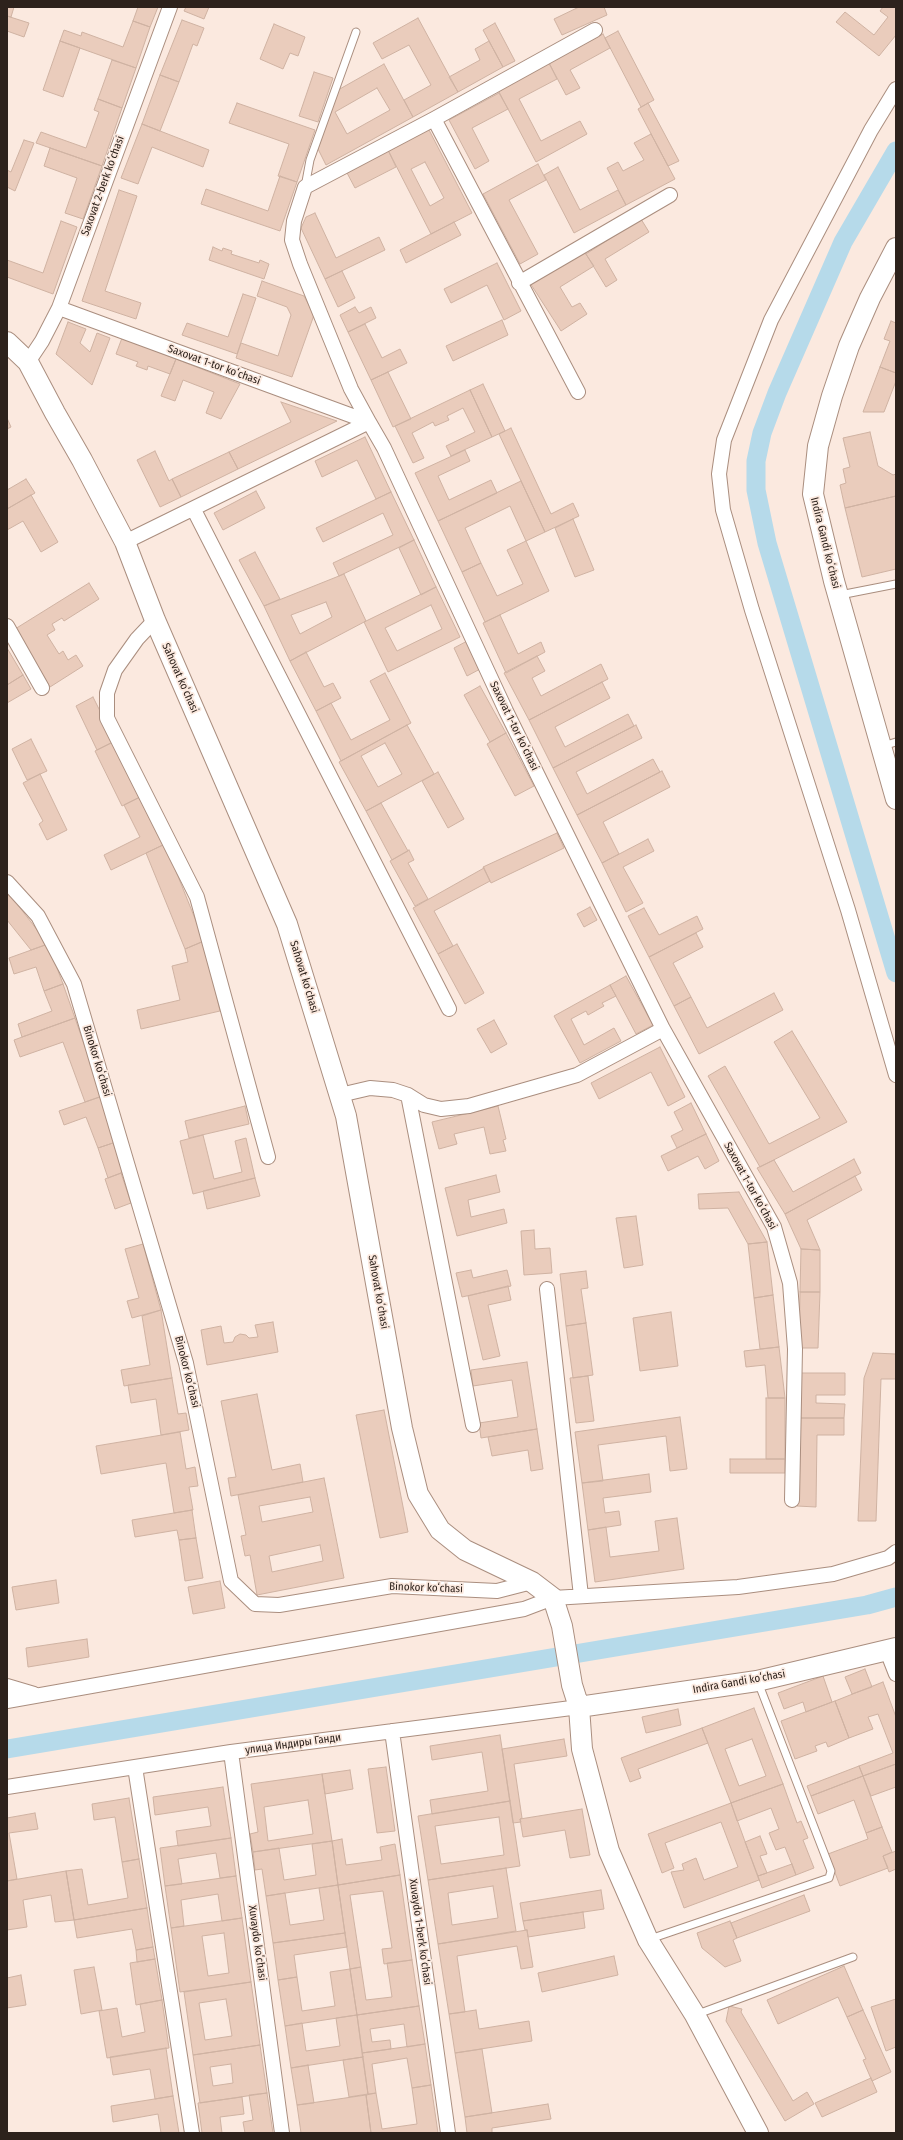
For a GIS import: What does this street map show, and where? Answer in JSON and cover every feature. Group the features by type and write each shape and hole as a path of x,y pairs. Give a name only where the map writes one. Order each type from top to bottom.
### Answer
{"street":[{"name":"Saxovat 2-berk koʻchasi","path":"28,362 42,341 59,308 170,7"},
{"path":"125,542 194,510 369,422 351,389 300,264 292,240 294,221 305,187 434,119 595,30"},
{"path":"896,89 870,130 771,320 724,440 719,474 723,510 752,610 848,910 896,1075"},
{"path":"434,119 519,283 578,392"},
{"path":"519,283 670,195"},
{"name":"Indira Gandi koʻchasi","path":"896,248 870,298 849,346 818,446 813,494 838,596 888,744 896,799"},
{"name":"Saxovat 1-tor koʻchasi","path":"59,308 369,422 384,448 506,711 664,1029 774,1227 790,1283 795,1349 792,1500"},
{"name":"Sahovat koʻchasi","path":"7,342 28,362 125,542 155,620 287,924 340,1095 349,1131 402,1428 418,1494 440,1530 465,1550 532,1582 552,1598"},
{"path":"194,510 449,1009"},
{"path":"155,620 137,639 115,670 107,693 107,718 196,897 268,1157"},
{"path":"7,626 42,688"},
{"name":"Binokor koʻchasi","path":"7,882 38,916 74,984 186,1363 231,1580 255,1604 279,1605 392,1586 497,1591 532,1582"},
{"path":"340,1095 370,1088 392,1090 408,1095 424,1105 441,1109 469,1106 577,1075 664,1029"},
{"path":"408,1095 473,1425"},
{"path":"547,1289 581,1596"},
{"path":"7,1701 524,1609 552,1598 738,1587 833,1574 888,1558 896,1552"},
{"path":"552,1598 562,1626 572,1685 579,1707 582,1749 609,1851 648,1940 695,2015 758,2133"},
{"path":"891,1649 896,1674"},
{"name":"Indira Gandi koʻchasi","path":"579,1707 757,1681 891,1649"},
{"path":"7,1686 37,1695"},
{"name":"улица Индиры Ганди","path":"7,1787 231,1752 579,1707"},
{"name":"Xuvaydo 1-berk koʻchasi","path":"392,1731 448,2133"},
{"name":"Xuvaydo koʻchasi","path":"231,1752 282,2133"},
{"path":"135,1767 192,2133"}],"lane":[{"path":"305,187 310,160 356,32"},
{"path":"838,596 896,584"},
{"path":"648,1940 829,1878 831,1871 757,1681"},
{"path":"695,2015 853,1957"}],"building":[{"path":"7,7 14,7 11,17 7,16"},
{"path":"138,7 158,7 150,27 133,21"},
{"path":"186,7 209,7 204,19 184,11"},
{"path":"579,7 604,7 607,15 562,35 554,19"},
{"path":"883,7 896,7 896,35 879,56 836,22 845,12 874,35 888,17 880,11"},
{"path":"7,16 29,23 24,37 7,31"},
{"path":"418,18 458,92 413,117 404,100 431,85 409,45 382,59 373,43"},
{"path":"182,20 204,28 197,46 193,44 179,82 160,75"},
{"path":"133,21 150,27 136,68 60,41 64,30 81,36 82,32 123,47"},
{"path":"495,23 515,61 503,67 483,30"},
{"path":"274,24 305,37 298,56 290,53 283,69 260,59"},
{"path":"618,31 654,100 641,107 605,38"},
{"path":"603,34 610,48 570,70 580,88 566,95 549,63"},
{"path":"60,41 80,48 63,97 43,90"},
{"path":"489,41 503,67 458,92 449,77 480,60 475,49"},
{"path":"112,60 136,68 122,108 98,99"},
{"path":"549,63 557,79 519,99 541,141 580,121 587,134 536,162 498,90"},
{"path":"384,64 413,117 326,165 318,149 338,90","holes":["377,88 390,110 347,134 335,112"]},
{"path":"314,72 333,78 318,122 299,116"},
{"path":"160,75 179,82 160,131 142,124"},
{"path":"499,93 508,109 472,128 489,161 475,169 449,120"},
{"path":"98,99 122,108 102,166 36,143 41,132 86,148 99,112 94,110"},
{"path":"237,103 315,130 297,182 278,176 289,144 229,123"},
{"path":"648,103 679,161 668,166 638,109"},
{"path":"142,124 209,150 203,167 152,147 138,184 121,178"},
{"path":"428,128 472,213 431,234 388,150","holes":["425,162 444,198 430,206 411,169"]},
{"path":"651,134 675,179 626,205 607,168 618,162 623,171 644,160 634,143"},
{"path":"24,140 34,143 15,191 7,187 7,170 11,172"},
{"path":"50,148 102,166 83,219 65,213 77,178 44,166"},
{"path":"388,150 396,167 355,188 346,171"},
{"path":"538,164 546,180 509,200 538,254 520,264 483,194"},
{"path":"558,167 580,210 618,190 626,205 574,233 544,175"},
{"path":"280,176 297,182 280,231 201,204 206,189 268,211"},
{"path":"119,190 137,196 105,291 141,303 136,319 82,301"},
{"path":"315,213 336,258 379,237 385,250 325,279 301,228 306,217"},
{"path":"641,219 649,232 605,259 617,280 606,287 586,254"},
{"path":"61,221 77,227 53,294 7,277 7,260 43,273"},
{"path":"454,222 461,235 406,263 400,250"},
{"path":"213,247 222,251 223,248 232,251 231,254 259,263 260,260 269,264 264,279 209,260"},
{"path":"583,250 594,266 560,287 572,307 580,303 587,314 561,331 530,283"},
{"path":"497,263 521,311 504,320 487,285 451,303 444,289"},
{"path":"342,271 355,298 338,307 325,279"},
{"path":"262,281 304,296 314,315 292,377 236,358 241,343 278,356 291,315 287,307 257,296"},
{"path":"243,294 256,298 237,354 182,335 187,323 228,337"},
{"path":"355,307 359,313 371,307 376,318 348,332 340,315"},
{"path":"502,320 508,335 453,361 446,346"},
{"path":"891,321 896,323 896,373 880,367 890,341 884,339"},
{"path":"68,322 86,329 80,343 90,352 97,333 110,338 92,385 56,354"},
{"path":"365,324 382,358 400,349 407,363 371,380 348,332"},
{"path":"122,338 176,359 170,374 148,366 147,370 136,366 138,362 116,354"},
{"path":"176,359 240,384 221,419 206,413 214,392 183,380 175,401 161,396"},
{"path":"880,367 896,373 896,381 884,412 863,412"},
{"path":"388,372 411,419 393,427 371,380"},
{"path":"483,384 505,431 492,437 470,390"},
{"path":"470,390 492,437 451,456 446,446 475,432 463,408 447,416 449,420 435,426 433,422 412,433 424,458 413,463 395,426"},
{"path":"281,402 337,421 238,469 229,452 291,422"},
{"path":"7,418 11,427 7,429"},
{"path":"511,428 551,514 573,503 579,516 545,532 499,434"},
{"path":"870,432 878,466 893,475 896,474 896,496 845,508 840,485 846,483 843,469 850,467 843,438"},
{"path":"365,437 391,492 376,499 357,460 322,477 315,461"},
{"path":"465,450 470,461 438,476 449,500 491,480 497,493 438,521 415,473"},
{"path":"155,451 169,481 172,479 181,497 160,507 137,460"},
{"path":"229,452 238,469 181,497 172,479"},
{"path":"26,479 35,493 7,509 7,490"},
{"path":"521,481 545,532 526,541 510,506 465,528 481,563 462,572 438,521"},
{"path":"256,491 265,508 223,530 214,513"},
{"path":"391,492 414,540 339,576 333,563 393,535 383,513 323,542 316,528"},
{"path":"31,495 58,542 41,552 23,521 7,530 7,509"},
{"path":"896,496 896,569 862,577 845,508"},
{"path":"573,519 594,570 575,577 555,528"},
{"path":"414,540 436,587 421,595 399,548"},
{"path":"526,541 549,591 485,622 462,572 481,563 497,596 523,584 507,550"},
{"path":"255,552 280,599 264,606 239,560"},
{"path":"344,574 366,621 290,661 264,606","holes":["326,602 332,617 300,634 291,615"]},
{"path":"89,583 99,599 64,621 62,618 52,624 55,630 47,635 59,654 63,651 68,660 76,655 83,666 50,687 15,629"},
{"path":"436,587 460,637 388,672 364,622","holes":["431,605 442,629 397,651 385,628"]},
{"path":"500,615 518,654 541,642 545,652 506,673 483,623"},
{"path":"469,640 482,668 467,676 454,648"},
{"path":"7,648 23,675 7,685"},
{"path":"306,652 324,687 333,683 341,698 316,711 290,661"},
{"path":"537,656 545,671 532,678 541,696 601,664 608,679 529,720 504,673"},
{"path":"385,673 411,723 341,761 316,711 331,703 351,740 390,720 370,681"},
{"path":"23,675 31,689 7,703 7,685"},
{"path":"602,682 610,698 555,727 565,747 628,714 634,726 553,768 529,720"},
{"path":"480,686 506,733 490,742 464,695"},
{"path":"93,697 115,741 97,750 76,706"},
{"path":"407,725 434,774 366,811 339,762","holes":["385,743 402,774 378,787 361,756"]},
{"path":"636,725 642,738 576,772 587,794 653,759 660,772 577,815 553,768"},
{"path":"506,733 534,786 515,796 487,744"},
{"path":"31,739 47,771 27,780 12,749"},
{"path":"115,741 142,796 122,806 95,751"},
{"path":"662,771 670,787 603,822 619,854 602,863 577,815"},
{"path":"438,772 464,819 448,828 422,781"},
{"path":"40,774 67,830 47,840 39,824 43,821 23,783"},
{"path":"142,796 165,844 111,870 104,855 140,837 124,805"},
{"path":"381,803 408,851 392,860 366,811"},
{"path":"557,833 564,848 491,883 483,867"},
{"path":"648,839 654,851 623,867 643,903 626,912 602,863"},
{"path":"165,844 204,941 185,949 146,853"},
{"path":"409,850 414,860 408,863 428,899 415,906 390,861"},
{"path":"484,868 490,881 434,911 453,946 438,954 413,908"},
{"path":"7,891 48,944 31,950 7,920"},
{"path":"590,907 597,920 584,927 577,914"},
{"path":"644,908 659,935 697,916 703,929 649,957 628,916"},
{"path":"696,933 703,947 673,963 691,997 674,1006 649,957"},
{"path":"204,941 220,1011 141,1029 137,1010 180,1000 172,966 188,962 185,949"},
{"path":"48,944 63,984 44,991 36,967 14,974 9,958"},
{"path":"457,944 484,993 465,1004 438,954"},
{"path":"626,976 653,1025 636,1034 610,985"},
{"path":"63,984 75,1018 22,1037 18,1024 52,1011 44,991"},
{"path":"610,985 616,996 602,1003 604,1006 588,1015 586,1011 571,1019 584,1045 614,1028 621,1041 580,1063 554,1016"},
{"path":"774,993 783,1010 699,1054 674,1006 691,997 707,1028"},
{"path":"75,1018 102,1096 85,1102 63,1042 20,1057 14,1040"},
{"path":"494,1020 507,1044 491,1053 477,1029"},
{"path":"792,1031 847,1122 760,1167 708,1076 725,1066 769,1144 820,1118 774,1042"},
{"path":"660,1047 685,1097 668,1106 651,1072 599,1099 591,1083"},
{"path":"100,1097 116,1142 98,1148 86,1117 64,1125 59,1111"},
{"path":"691,1103 706,1134 677,1148 671,1136 683,1130 674,1112"},
{"path":"245,1106 249,1124 189,1138 185,1121"},
{"path":"498,1106 506,1139 503,1140 506,1151 490,1154 484,1127 454,1134 457,1144 439,1149 432,1122"},
{"path":"706,1134 719,1161 705,1169 698,1156 668,1171 661,1156"},
{"path":"203,1135 214,1179 242,1172 235,1141 246,1138 255,1178 193,1194 180,1141"},
{"path":"113,1143 124,1172 108,1178 98,1148"},
{"path":"854,1159 861,1173 785,1214 757,1168 774,1160 793,1192"},
{"path":"121,1173 131,1203 115,1209 105,1179"},
{"path":"496,1175 500,1192 468,1200 471,1217 504,1209 507,1223 457,1236 445,1188"},
{"path":"855,1176 862,1190 807,1220 820,1250 801,1249 785,1214"},
{"path":"255,1178 260,1196 207,1209 203,1191"},
{"path":"739,1192 767,1242 748,1244 728,1208 699,1209 698,1194"},
{"path":"636,1216 643,1265 624,1268 616,1218"},
{"path":"534,1230 535,1249 550,1248 552,1273 524,1275 521,1231"},
{"path":"767,1242 773,1295 754,1298 748,1244"},
{"path":"143,1244 161,1310 132,1318 127,1301 139,1298 125,1249"},
{"path":"801,1249 820,1250 820,1292 800,1292"},
{"path":"471,1270 473,1278 507,1270 511,1286 462,1297 456,1273"},
{"path":"586,1271 588,1288 581,1289 586,1323 566,1326 560,1274"},
{"path":"508,1286 511,1300 488,1305 500,1356 483,1360 468,1296"},
{"path":"800,1292 820,1292 818,1348 799,1348"},
{"path":"773,1295 779,1347 760,1349 754,1298"},
{"path":"161,1310 172,1378 124,1386 121,1370 150,1365 142,1316"},
{"path":"671,1312 678,1366 640,1371 633,1318"},
{"path":"273,1322 278,1352 207,1365 201,1330 221,1326 224,1343 233,1342 235,1337 240,1334 246,1335 249,1338 258,1337 255,1325"},
{"path":"586,1323 593,1375 573,1378 566,1326"},
{"path":"779,1347 785,1398 768,1398 765,1365 746,1367 744,1351"},
{"path":"873,1353 896,1354 896,1379 881,1379 876,1521 858,1521 864,1378"},
{"path":"527,1362 537,1429 481,1438 479,1423 518,1417 512,1380 473,1386 471,1370"},
{"path":"799,1373 845,1373 845,1395 816,1395 816,1403 845,1404 844,1418 798,1418"},
{"path":"588,1376 594,1421 576,1423 570,1378"},
{"path":"172,1378 178,1414 186,1413 189,1430 161,1435 156,1399 131,1403 128,1385"},
{"path":"257,1394 272,1470 300,1464 303,1482 231,1496 228,1478 236,1477 221,1401"},
{"path":"766,1398 785,1398 785,1459 766,1459"},
{"path":"384,1410 408,1532 380,1538 356,1415"},
{"path":"680,1417 687,1469 670,1471 666,1436 598,1445 603,1481 582,1483 575,1432"},
{"path":"798,1418 844,1418 844,1435 817,1435 816,1507 797,1506"},
{"path":"537,1429 543,1469 531,1471 528,1450 492,1456 488,1437"},
{"path":"180,1432 186,1469 195,1467 198,1486 189,1487 193,1510 174,1513 166,1463 101,1474 96,1446"},
{"path":"730,1459 785,1459 785,1473 730,1473"},
{"path":"649,1474 651,1492 603,1498 605,1513 619,1511 621,1525 588,1530 582,1483"},
{"path":"324,1478 344,1578 257,1595 250,1555 245,1556 241,1536 246,1535 238,1495","holes":["310,1497 313,1512 262,1522 259,1506","320,1545 323,1561 272,1572 269,1556"]},
{"path":"192,1510 196,1538 179,1540 177,1530 135,1537 132,1520"},
{"path":"677,1518 684,1569 595,1582 588,1530 606,1527 610,1557 659,1551 655,1521"},
{"path":"196,1538 203,1578 185,1581 179,1540"},
{"path":"56,1580 59,1603 16,1610 12,1587"},
{"path":"220,1581 225,1608 193,1614 188,1587"},
{"path":"87,1639 89,1657 28,1667 26,1648"},
{"path":"865,1669 872,1687 852,1694 845,1677"},
{"path":"823,1676 832,1702 806,1712 803,1702 784,1709 778,1693"},
{"path":"883,1682 896,1717 896,1764 863,1776 859,1766 893,1753 878,1714 868,1717 873,1729 849,1738 835,1701"},
{"path":"835,1701 849,1738 828,1747 826,1742 815,1746 817,1751 795,1759 781,1721"},
{"path":"754,1708 783,1784 731,1803 702,1728","holes":["752,1739 766,1776 739,1786 725,1749"]},
{"path":"678,1709 681,1725 646,1733 642,1717"},
{"path":"702,1728 708,1743 638,1769 641,1778 630,1782 621,1758"},
{"path":"500,1735 510,1801 432,1814 430,1800 488,1791 482,1752 432,1760 430,1746"},
{"path":"564,1739 567,1756 514,1764 522,1818 520,1819 521,1822 513,1823 502,1749"},
{"path":"896,1764 896,1787 871,1796 863,1776"},
{"path":"859,1766 863,1776 811,1796 807,1786"},
{"path":"386,1767 395,1831 377,1833 368,1769"},
{"path":"350,1770 353,1789 325,1794 322,1774"},
{"path":"322,1774 332,1841 253,1852 250,1834 258,1832 251,1784","holes":["308,1800 313,1834 268,1841 264,1807"]},
{"path":"863,1776 882,1827 866,1833 854,1800 818,1814 811,1796"},
{"path":"783,1784 797,1823 801,1821 808,1838 803,1840 814,1868 796,1875 785,1847 776,1850 769,1833 779,1829 771,1808 737,1821 731,1803"},
{"path":"223,1787 231,1838 178,1846 176,1831 211,1826 208,1807 155,1815 153,1797"},
{"path":"129,1798 139,1859 122,1862 115,1817 94,1820 92,1804"},
{"path":"510,1801 520,1866 428,1880 418,1816","holes":["499,1817 504,1855 441,1864 435,1826"]},
{"path":"731,1803 759,1880 684,1908 671,1872 684,1870 682,1864 696,1858 704,1880 738,1867 721,1822 665,1843 674,1868 662,1873 648,1834"},
{"path":"582,1809 590,1855 570,1858 565,1830 523,1837 520,1819"},
{"path":"35,1813 38,1829 9,1833 17,1879 7,1881 7,1818"},
{"path":"882,1827 892,1852 883,1856 888,1868 840,1886 828,1854 868,1839 866,1833"},
{"path":"760,1836 767,1854 760,1856 767,1873 758,1876 745,1842"},
{"path":"231,1838 236,1876 220,1878 216,1853 178,1859 182,1884 165,1886 160,1848"},
{"path":"342,1839 346,1865 382,1860 380,1847 395,1844 400,1875 338,1885 332,1841"},
{"path":"332,1841 338,1885 266,1896 262,1869 255,1870 253,1852 279,1848 284,1880 316,1875 312,1844"},
{"path":"896,1851 896,1869 889,1872 883,1856"},
{"path":"139,1859 147,1908 74,1920 66,1871 82,1869 88,1905 128,1898 122,1862"},
{"path":"792,1864 796,1875 762,1888 758,1876"},
{"path":"506,1868 516,1931 438,1944 428,1880","holes":["493,1886 498,1918 452,1925 448,1893"]},
{"path":"66,1871 74,1920 55,1922 51,1895 23,1900 27,1927 7,1930 7,1881"},
{"path":"400,1875 412,1960 384,1964 382,1949 392,1948 383,1891 350,1895 361,1967 350,1969 338,1885"},
{"path":"236,1876 242,1918 222,1921 218,1894 181,1900 184,1926 171,1928 165,1886"},
{"path":"338,1885 345,1933 273,1943 266,1896 285,1893 290,1925 324,1920 319,1888"},
{"path":"601,1890 604,1909 523,1921 520,1903"},
{"path":"804,1895 810,1911 737,1938 731,1923"},
{"path":"147,1908 153,1947 136,1950 132,1929 77,1938 74,1920"},
{"path":"583,1912 585,1928 528,1937 527,1930 525,1930 523,1921"},
{"path":"242,1918 251,1982 180,1992 171,1928","holes":["224,1933 229,1973 208,1976 202,1936"]},
{"path":"730,1921 737,1938 733,1940 741,1961 725,1967 702,1948 697,1933"},
{"path":"527,1930 533,1967 521,1969 517,1946 457,1956 465,2012 449,2014 438,1944"},
{"path":"345,1933 347,1947 294,1955 297,1977 278,1980 273,1943"},
{"path":"153,1947 155,1959 137,1962 136,1950"},
{"path":"614,1956 618,1975 542,1992 538,1973"},
{"path":"155,1959 162,2000 136,2005 130,1963"},
{"path":"412,1960 419,2006 357,2015 350,1969 361,1967 366,2000 392,1997 387,1963"},
{"path":"844,1966 863,2010 847,2017 838,1997 778,2024 767,2000"},
{"path":"94,1967 102,2010 81,2014 74,1970"},
{"path":"350,1969 357,2015 285,2026 278,1980 297,1977 302,2011 335,2006 330,1972"},
{"path":"21,1975 26,2005 7,2008 7,1978"},
{"path":"251,1982 260,2045 193,2055 184,1992","holes":["226,1999 232,2036 205,2040 199,2003"]},
{"path":"896,1999 896,2047 886,2051 871,2007"},
{"path":"162,2000 169,2048 107,2058 99,2011 117,2008 122,2037 145,2032 140,2004"},
{"path":"419,2006 425,2044 407,2047 404,2024 370,2029 372,2042 390,2040 391,2049 362,2053 357,2015"},
{"path":"729,2006 742,2009 741,2012 793,2101 807,2092 814,2104 785,2121 726,2021"},
{"path":"476,2010 479,2029 529,2021 532,2041 455,2053 449,2014"},
{"path":"863,2010 891,2072 872,2081 863,2060 866,2059 847,2017"},
{"path":"357,2015 363,2057 291,2068 285,2026 302,2023 306,2051 340,2046 336,2018"},
{"path":"425,2044 431,2085 412,2088 407,2058 372,2064 376,2093 368,2094 362,2053"},
{"path":"260,2045 267,2093 200,2103 193,2055","holes":["231,2064 233,2083 213,2086 210,2067"]},
{"path":"166,2048 173,2096 155,2099 150,2069 113,2075 110,2057"},
{"path":"482,2049 492,2113 465,2117 455,2053"},
{"path":"363,2057 368,2094 349,2097 343,2060"},
{"path":"308,2065 314,2103 297,2105 291,2068"},
{"path":"871,2078 877,2092 822,2117 815,2103"},
{"path":"431,2085 438,2133 371,2133 366,2095 376,2093 382,2129 417,2124 412,2088"},
{"path":"267,2093 273,2133 245,2133 243,2122 253,2120 249,2095"},
{"path":"366,2095 371,2133 301,2133 297,2105"},
{"path":"173,2096 179,2133 161,2133 158,2114 113,2122 111,2106"},
{"path":"242,2097 244,2114 220,2117 222,2133 202,2133 198,2103"},
{"path":"548,2104 551,2119 492,2128 492,2133 467,2133 465,2117"}],"waterway":[{"path":"896,151 843,242 777,393 762,433 756,461 756,490 767,543 896,973"},
{"path":"7,1749 867,1605 896,1597"}]}
